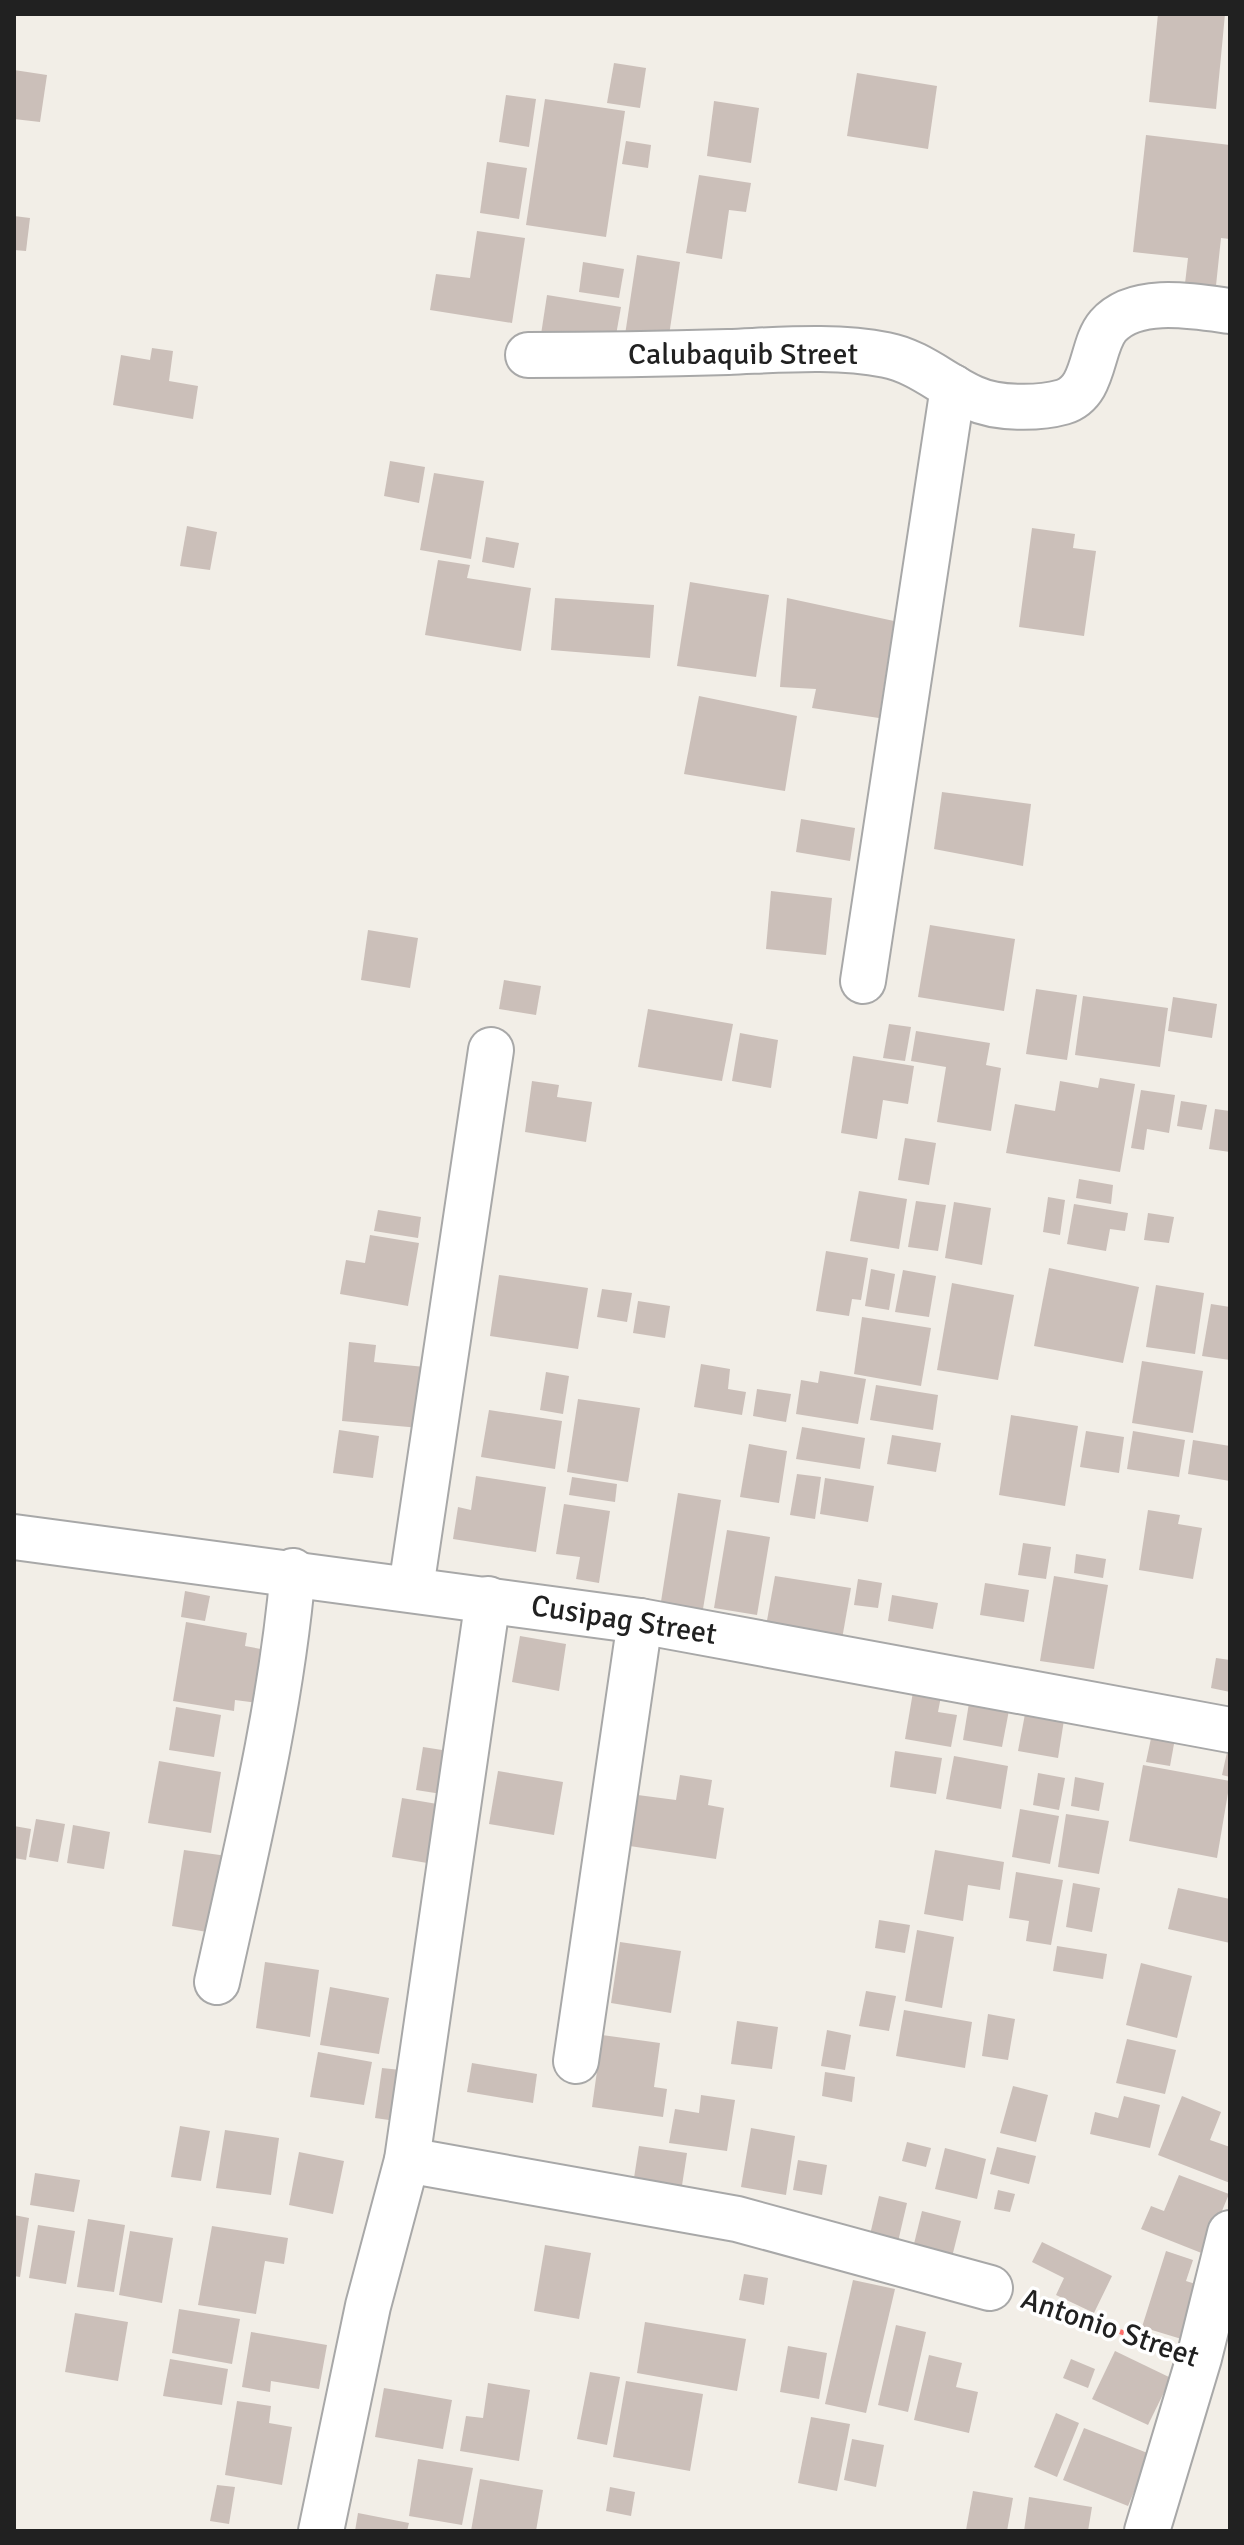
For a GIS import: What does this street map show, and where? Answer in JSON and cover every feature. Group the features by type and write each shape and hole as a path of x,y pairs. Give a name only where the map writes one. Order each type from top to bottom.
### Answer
{"street":[{"name":"Calubaquib Street","path":"528,355 798,349 885,354 903,360 975,399 999,404 1065,401 1089,376 1103,333 1110,323 1128,313 1155,306 1230,311"},
{"path":"863,981 953,387"},
{"path":"411,1588 491,1050"},
{"name":"Cusipag Street","path":"14,1537 293,1571 640,1621 1230,1730"},
{"path":"217,1982 263,1777 287,1645 293,1571"},
{"path":"321,2531 368,2306 407,2160 488,1599"},
{"path":"576,2061 640,1621"},
{"path":"407,2160 737,2219 990,2288"},
{"path":"1147,2531 1214,2364 1230,2233"}],"path":[{"name":"Antonio Street","path":"990,2288 1214,2364"}],"building":[{"path":"1158,14 1225,14 1216,109 1149,102"},
{"path":"614,63 646,68 640,108 607,103"},
{"path":"14,70 47,75 40,122 14,119"},
{"path":"857,73 937,86 928,149 847,136"},
{"path":"506,95 536,99 529,147 499,142"},
{"path":"545,99 625,111 606,237 526,225"},
{"path":"714,101 759,108 751,163 707,156"},
{"path":"1146,135 1230,145 1230,239 1221,238 1215,295 1184,292 1188,258 1133,252"},
{"path":"626,141 651,145 648,168 622,164"},
{"path":"487,162 527,168 519,219 480,213"},
{"path":"699,175 751,183 746,212 729,210 722,259 686,253"},
{"path":"14,216 30,218 26,251 14,250"},
{"path":"477,231 525,238 512,323 430,310 436,274 470,278"},
{"path":"637,255 680,262 668,342 625,335"},
{"path":"583,262 624,269 619,298 579,292"},
{"path":"547,295 621,307 613,352 540,341"},
{"path":"152,348 173,351 169,381 198,386 193,419 113,405 121,355 150,360"},
{"path":"390,461 425,467 419,503 384,496"},
{"path":"434,473 484,481 471,559 420,550"},
{"path":"187,526 217,532 210,570 180,566"},
{"path":"1032,528 1075,534 1073,548 1096,551 1084,636 1019,627"},
{"path":"486,537 519,543 514,568 482,562"},
{"path":"438,560 470,565 467,578 531,588 521,651 425,635"},
{"path":"690,582 769,595 756,677 677,666"},
{"path":"555,598 654,605 650,658 551,650"},
{"path":"787,598 894,621 879,718 812,708 816,689 780,687"},
{"path":"699,696 797,716 785,791 684,774"},
{"path":"942,792 1031,804 1023,866 934,849"},
{"path":"801,819 855,828 850,861 796,852"},
{"path":"771,891 832,898 826,955 766,949"},
{"path":"930,925 1015,939 1004,1011 918,997"},
{"path":"368,930 418,938 410,988 361,980"},
{"path":"504,980 541,986 536,1015 499,1009"},
{"path":"1036,989 1077,995 1067,1060 1026,1054"},
{"path":"1083,996 1168,1008 1160,1067 1075,1055"},
{"path":"1173,997 1217,1004 1212,1038 1168,1031"},
{"path":"648,1009 733,1024 722,1081 638,1067"},
{"path":"889,1024 911,1027 905,1061 883,1058"},
{"path":"916,1031 990,1043 986,1065 1001,1068 991,1131 937,1122 946,1067 911,1061"},
{"path":"740,1033 778,1040 771,1088 732,1081"},
{"path":"853,1056 914,1066 908,1104 883,1100 877,1139 841,1133"},
{"path":"1100,1078 1135,1084 1120,1172 1006,1153 1015,1104 1055,1111 1060,1081 1098,1088"},
{"path":"532,1081 559,1085 557,1097 592,1102 586,1142 525,1132"},
{"path":"1141,1090 1175,1095 1169,1133 1147,1129 1144,1150 1131,1148"},
{"path":"1181,1101 1207,1105 1202,1130 1177,1126"},
{"path":"1215,1109 1230,1111 1230,1152 1209,1149"},
{"path":"905,1138 936,1143 929,1185 898,1180"},
{"path":"1079,1179 1113,1185 1111,1204 1076,1198"},
{"path":"859,1191 907,1199 899,1249 850,1241"},
{"path":"1048,1197 1065,1200 1060,1235 1043,1232"},
{"path":"916,1201 946,1205 938,1251 908,1247"},
{"path":"954,1202 991,1208 982,1265 945,1258"},
{"path":"1074,1204 1128,1213 1125,1231 1110,1229 1106,1251 1067,1244"},
{"path":"378,1210 421,1217 418,1238 374,1231"},
{"path":"1148,1213 1174,1217 1169,1243 1144,1240"},
{"path":"370,1235 419,1243 408,1306 340,1294 346,1260 365,1263"},
{"path":"826,1251 868,1258 861,1300 852,1299 849,1316 816,1311"},
{"path":"1049,1268 1139,1287 1123,1363 1034,1346"},
{"path":"871,1269 895,1274 889,1310 865,1306"},
{"path":"903,1270 936,1276 929,1317 895,1312"},
{"path":"499,1275 588,1288 578,1349 490,1336"},
{"path":"952,1283 1014,1295 998,1380 937,1370"},
{"path":"1156,1285 1204,1293 1195,1354 1146,1347"},
{"path":"602,1289 632,1293 627,1322 597,1317"},
{"path":"638,1301 670,1306 665,1338 633,1333"},
{"path":"1211,1304 1230,1307 1230,1360 1202,1356"},
{"path":"862,1317 931,1328 921,1386 854,1374"},
{"path":"349,1342 376,1345 374,1362 425,1367 420,1428 342,1421"},
{"path":"1142,1361 1203,1371 1193,1433 1132,1423"},
{"path":"701,1364 730,1369 728,1389 746,1392 742,1415 694,1407"},
{"path":"820,1371 866,1379 858,1424 796,1414 801,1380 818,1383"},
{"path":"546,1372 569,1376 563,1414 540,1410"},
{"path":"876,1385 938,1395 933,1430 870,1420"},
{"path":"757,1389 791,1394 786,1422 753,1416"},
{"path":"578,1399 640,1408 628,1482 567,1472"},
{"path":"489,1410 562,1421 555,1469 481,1457"},
{"path":"1011,1415 1078,1426 1065,1506 999,1495"},
{"path":"802,1427 865,1438 860,1469 796,1459"},
{"path":"339,1430 379,1436 373,1478 333,1473"},
{"path":"1086,1431 1124,1437 1119,1473 1080,1467"},
{"path":"1133,1431 1185,1440 1179,1477 1127,1469"},
{"path":"892,1435 941,1443 936,1472 887,1464"},
{"path":"1193,1440 1230,1446 1230,1481 1188,1474"},
{"path":"749,1444 787,1451 779,1503 740,1497"},
{"path":"797,1474 821,1477 815,1519 790,1515"},
{"path":"476,1476 546,1487 536,1552 453,1539 458,1507 471,1510"},
{"path":"572,1477 617,1484 615,1502 569,1495"},
{"path":"825,1478 874,1486 868,1522 820,1514"},
{"path":"678,1493 721,1500 702,1615 660,1608"},
{"path":"564,1504 610,1511 599,1583 576,1579 580,1557 556,1554"},
{"path":"1148,1510 1180,1515 1178,1524 1202,1528 1193,1579 1139,1570"},
{"path":"727,1530 770,1537 757,1615 714,1608"},
{"path":"1023,1543 1051,1547 1046,1579 1018,1575"},
{"path":"1076,1554 1106,1559 1103,1578 1074,1573"},
{"path":"775,1576 851,1588 842,1639 766,1626"},
{"path":"1054,1576 1108,1585 1094,1669 1040,1661"},
{"path":"858,1579 882,1583 878,1608 854,1605"},
{"path":"985,1583 1029,1590 1024,1622 980,1615"},
{"path":"185,1591 210,1596 205,1621 181,1617"},
{"path":"892,1595 938,1603 933,1629 888,1621"},
{"path":"186,1622 247,1633 245,1646 266,1650 257,1703 235,1700 234,1711 173,1701"},
{"path":"520,1636 566,1644 559,1691 512,1682"},
{"path":"1216,1658 1230,1660 1230,1692 1211,1688"},
{"path":"914,1686 942,1691 938,1712 957,1715 951,1747 905,1739"},
{"path":"969,1703 1009,1710 1002,1747 963,1740"},
{"path":"176,1707 221,1715 214,1757 169,1750"},
{"path":"1025,1714 1064,1720 1058,1758 1018,1751"},
{"path":"1153,1729 1176,1733 1170,1766 1146,1762"},
{"path":"1230,1743 1230,1777 1222,1775"},
{"path":"423,1747 455,1752 448,1795 416,1790"},
{"path":"895,1751 942,1758 936,1794 890,1787"},
{"path":"954,1756 1008,1766 1001,1809 946,1799"},
{"path":"159,1761 221,1772 211,1833 148,1823"},
{"path":"1143,1765 1230,1781 1217,1858 1129,1841"},
{"path":"498,1771 563,1782 554,1835 489,1824"},
{"path":"1038,1773 1065,1778 1059,1810 1033,1805"},
{"path":"680,1775 712,1780 708,1805 724,1808 716,1859 623,1845 630,1794 676,1800"},
{"path":"1075,1777 1104,1783 1099,1811 1071,1806"},
{"path":"402,1798 449,1806 439,1865 392,1857"},
{"path":"1020,1809 1059,1816 1050,1864 1012,1857"},
{"path":"1066,1814 1109,1821 1099,1874 1058,1867"},
{"path":"36,1819 65,1824 58,1862 29,1857"},
{"path":"73,1825 110,1832 104,1869 67,1863"},
{"path":"14,1826 31,1829 26,1860 14,1858"},
{"path":"184,1850 227,1856 213,1933 172,1926"},
{"path":"935,1850 1004,1862 1000,1890 968,1885 963,1921 924,1914"},
{"path":"1016,1872 1063,1880 1051,1945 1026,1941 1029,1921 1009,1918"},
{"path":"1073,1883 1100,1888 1092,1932 1066,1927"},
{"path":"1178,1888 1230,1899 1230,1943 1168,1929"},
{"path":"879,1920 910,1925 905,1953 875,1948"},
{"path":"917,1930 954,1937 942,2008 905,2001"},
{"path":"620,1942 681,1951 671,2013 611,2003"},
{"path":"1057,1946 1107,1954 1103,1979 1053,1971"},
{"path":"265,1962 319,1970 310,2037 256,2028"},
{"path":"1141,1963 1192,1976 1177,2038 1126,2025"},
{"path":"330,1987 389,1998 379,2054 320,2045"},
{"path":"866,1991 896,1996 889,2031 859,2026"},
{"path":"904,2010 972,2022 965,2068 896,2056"},
{"path":"988,2014 1015,2019 1008,2060 982,2056"},
{"path":"737,2021 778,2027 772,2069 731,2064"},
{"path":"827,2030 851,2035 845,2070 821,2066"},
{"path":"602,2035 660,2043 654,2087 667,2089 663,2117 592,2107"},
{"path":"1127,2039 1176,2050 1165,2094 1116,2083"},
{"path":"318,2052 372,2062 364,2105 310,2097"},
{"path":"472,2063 537,2074 533,2103 467,2092"},
{"path":"382,2068 410,2071 403,2122 375,2118"},
{"path":"825,2072 855,2077 852,2102 822,2096"},
{"path":"1013,2086 1048,2095 1036,2142 1000,2133"},
{"path":"701,2095 735,2100 727,2151 669,2143 675,2109 699,2113"},
{"path":"1124,2096 1160,2105 1150,2148 1090,2134 1095,2112 1118,2118"},
{"path":"1182,2096 1221,2112 1210,2140 1230,2147 1230,2183 1158,2155"},
{"path":"180,2126 210,2131 201,2181 171,2177"},
{"path":"751,2128 795,2136 786,2195 741,2187"},
{"path":"225,2130 279,2138 271,2195 216,2188"},
{"path":"907,2142 931,2148 926,2167 902,2161"},
{"path":"639,2146 687,2153 679,2205 631,2197"},
{"path":"997,2147 1036,2156 1029,2184 990,2174"},
{"path":"945,2148 986,2159 977,2199 935,2189"},
{"path":"299,2152 344,2161 333,2214 289,2205"},
{"path":"798,2160 827,2165 822,2195 793,2190"},
{"path":"35,2173 80,2180 74,2212 30,2205"},
{"path":"1179,2175 1229,2194 1204,2254 1141,2229 1151,2206 1164,2211"},
{"path":"998,2190 1015,2194 1010,2212 994,2209"},
{"path":"879,2196 907,2203 897,2246 869,2239"},
{"path":"922,2211 961,2221 951,2261 912,2252"},
{"path":"14,2215 29,2218 20,2277 14,2276"},
{"path":"88,2219 125,2225 114,2292 77,2287"},
{"path":"38,2225 75,2231 66,2284 29,2278"},
{"path":"212,2226 288,2238 284,2264 265,2261 256,2314 198,2305"},
{"path":"130,2231 173,2238 162,2303 119,2295"},
{"path":"1042,2242 1112,2276 1094,2313 1056,2295 1064,2278 1032,2262"},
{"path":"545,2245 591,2253 579,2319 534,2311"},
{"path":"1166,2251 1193,2260 1186,2281 1205,2287 1188,2341 1142,2327"},
{"path":"744,2274 768,2278 764,2305 739,2300"},
{"path":"853,2280 895,2289 866,2413 825,2404"},
{"path":"179,2309 240,2319 232,2364 172,2353"},
{"path":"75,2313 128,2322 118,2381 65,2372"},
{"path":"645,2322 746,2339 737,2391 637,2373"},
{"path":"896,2325 926,2332 908,2412 878,2405"},
{"path":"251,2332 327,2345 319,2389 271,2381 270,2392 242,2387"},
{"path":"788,2346 827,2353 819,2399 780,2392"},
{"path":"1115,2351 1171,2378 1148,2425 1092,2399"},
{"path":"929,2355 962,2363 956,2387 978,2392 969,2433 914,2420"},
{"path":"170,2359 228,2369 222,2405 163,2396"},
{"path":"1071,2359 1095,2369 1088,2388 1063,2378"},
{"path":"590,2372 620,2377 607,2445 577,2439"},
{"path":"626,2381 703,2394 690,2471 613,2457"},
{"path":"488,2383 530,2390 519,2461 460,2451 466,2416 483,2418"},
{"path":"384,2388 452,2400 443,2449 375,2437"},
{"path":"237,2401 271,2406 269,2423 292,2427 282,2485 225,2475"},
{"path":"1056,2413 1079,2423 1057,2477 1034,2467"},
{"path":"811,2417 850,2424 837,2491 798,2483"},
{"path":"1084,2428 1150,2454 1128,2506 1063,2480"},
{"path":"852,2439 884,2445 876,2487 844,2480"},
{"path":"418,2459 473,2468 462,2525 409,2516"},
{"path":"480,2479 543,2490 536,2531 471,2531"},
{"path":"217,2485 235,2487 229,2524 210,2521"},
{"path":"610,2487 635,2492 631,2516 606,2511"},
{"path":"973,2491 1013,2498 1007,2531 966,2530"},
{"path":"1029,2497 1092,2507 1088,2531 1024,2531"},
{"path":"358,2513 409,2523 407,2531 355,2531"}]}
